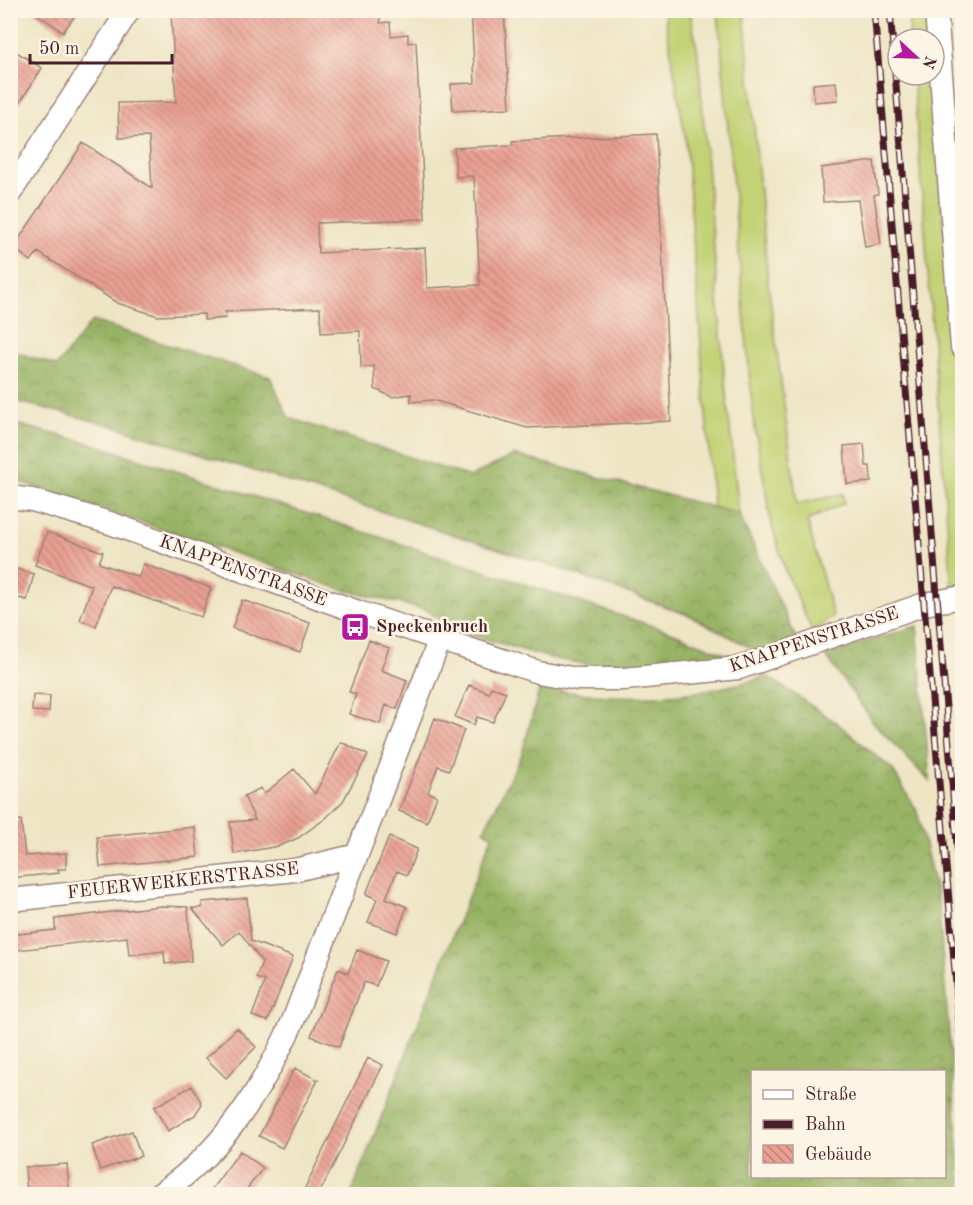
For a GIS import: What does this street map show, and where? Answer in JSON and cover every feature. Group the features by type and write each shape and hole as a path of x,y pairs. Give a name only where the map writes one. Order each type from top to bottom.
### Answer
{"street":[{"path":"10,193 129,10"},
{"path":"936,10 963,347"},
{"name":"KNAPPENSTRASSE","path":"10,497 32,500 110,523 538,672 577,679 624,679 739,669 925,604 963,597"},
{"path":"160,1194 224,1139 251,1103 274,1065 440,639"},
{"name":"FEUERWERKERSTRASSE","path":"10,900 295,870 354,856"}],"green space":[{"path":"664,11 690,11 698,54 724,372 739,514 713,508 686,142"},
{"path":"718,11 744,11 768,282 797,504 843,494 844,503 807,521 833,616 813,633 785,570 771,522 753,416"},
{"path":"908,11 927,11 929,27 909,27"},
{"path":"914,87 933,87 953,343 962,419 962,587 952,589"},
{"path":"92,321 270,377 289,418 470,477 514,455 739,514 797,640 762,654 691,616 564,570 114,426 11,400 10,350 57,366"},
{"path":"11,423 90,443 543,590 674,633 739,660 647,668 590,665 550,658 451,629 427,610 344,590 11,479"},
{"path":"917,626 930,782 874,723 825,655"},
{"path":"767,676 836,722 892,769 917,811 938,900 962,1194 351,1194 492,836 484,830 522,754 540,687 626,697 711,690"}],"building":[{"path":"31,10 79,10 63,32"},
{"path":"380,10 380,23 390,22 391,36 408,34 408,43 416,42 425,219 317,223 318,253 425,248 427,288 480,285 474,176 456,177 454,148 513,145 512,141 656,134 671,421 527,428 433,400 411,402 411,394 392,397 375,389 374,366 361,368 360,331 321,333 320,308 225,312 226,318 204,320 204,314 158,316 117,303 38,252 31,261 13,248 83,143 152,188 149,137 119,138 118,103 176,102 171,12"},
{"path":"471,10 504,10 510,108 453,111 451,84 475,83"},
{"path":"10,48 42,68 10,118"},
{"path":"836,82 838,100 814,102 813,84"},
{"path":"874,161 878,194 874,195 881,244 865,247 858,200 823,202 821,168"},
{"path":"864,444 866,466 870,466 871,482 847,484 844,446"},
{"path":"47,532 103,552 99,563 139,577 143,564 211,588 201,617 111,586 96,626 80,620 92,586 35,565"},
{"path":"16,569 34,574 27,600 10,596"},
{"path":"242,600 310,623 300,652 232,628"},
{"path":"369,640 389,648 381,670 407,680 397,709 386,705 380,724 349,714 356,694 349,692"},
{"path":"469,685 489,693 491,687 506,692 493,722 477,717 474,725 455,717"},
{"path":"33,695 50,696 49,712 32,711"},
{"path":"435,718 464,730 449,770 438,766 428,792 437,796 427,822 399,811"},
{"path":"341,742 368,755 343,801 326,818 298,838 279,846 234,854 230,822 255,820 244,796 261,788 264,794 294,769 315,794"},
{"path":"21,820 25,856 66,853 66,869 58,869 59,873 10,878 10,821"},
{"path":"195,827 198,857 100,867 97,837"},
{"path":"389,837 417,849 407,875 397,871 386,898 407,907 397,933 368,922 377,899 366,894"},
{"path":"247,898 251,941 293,957 268,1021 252,1016 265,981 256,978 262,962 239,931 223,945 192,908 202,908 202,902"},
{"path":"160,906 188,907 191,961 165,964 164,951 129,955 127,937 10,951 10,935 55,930 55,919"},
{"path":"357,950 386,961 376,986 364,982 339,1047 311,1036 338,969 348,973"},
{"path":"237,1028 256,1047 226,1078 206,1058"},
{"path":"368,1058 383,1065 319,1194 302,1194"},
{"path":"295,1068 318,1080 282,1148 259,1136"},
{"path":"192,1086 202,1104 195,1115 168,1131 154,1107"},
{"path":"132,1131 141,1156 100,1170 92,1145"},
{"path":"240,1151 263,1168 243,1194 208,1194"},
{"path":"67,1164 69,1192 27,1194 25,1167"}],"railway":[{"path":"874,10 962,1055"},
{"path":"890,10 962,907"}],"place":[{"name":"Speckenbruch","path":"355,627"}]}
